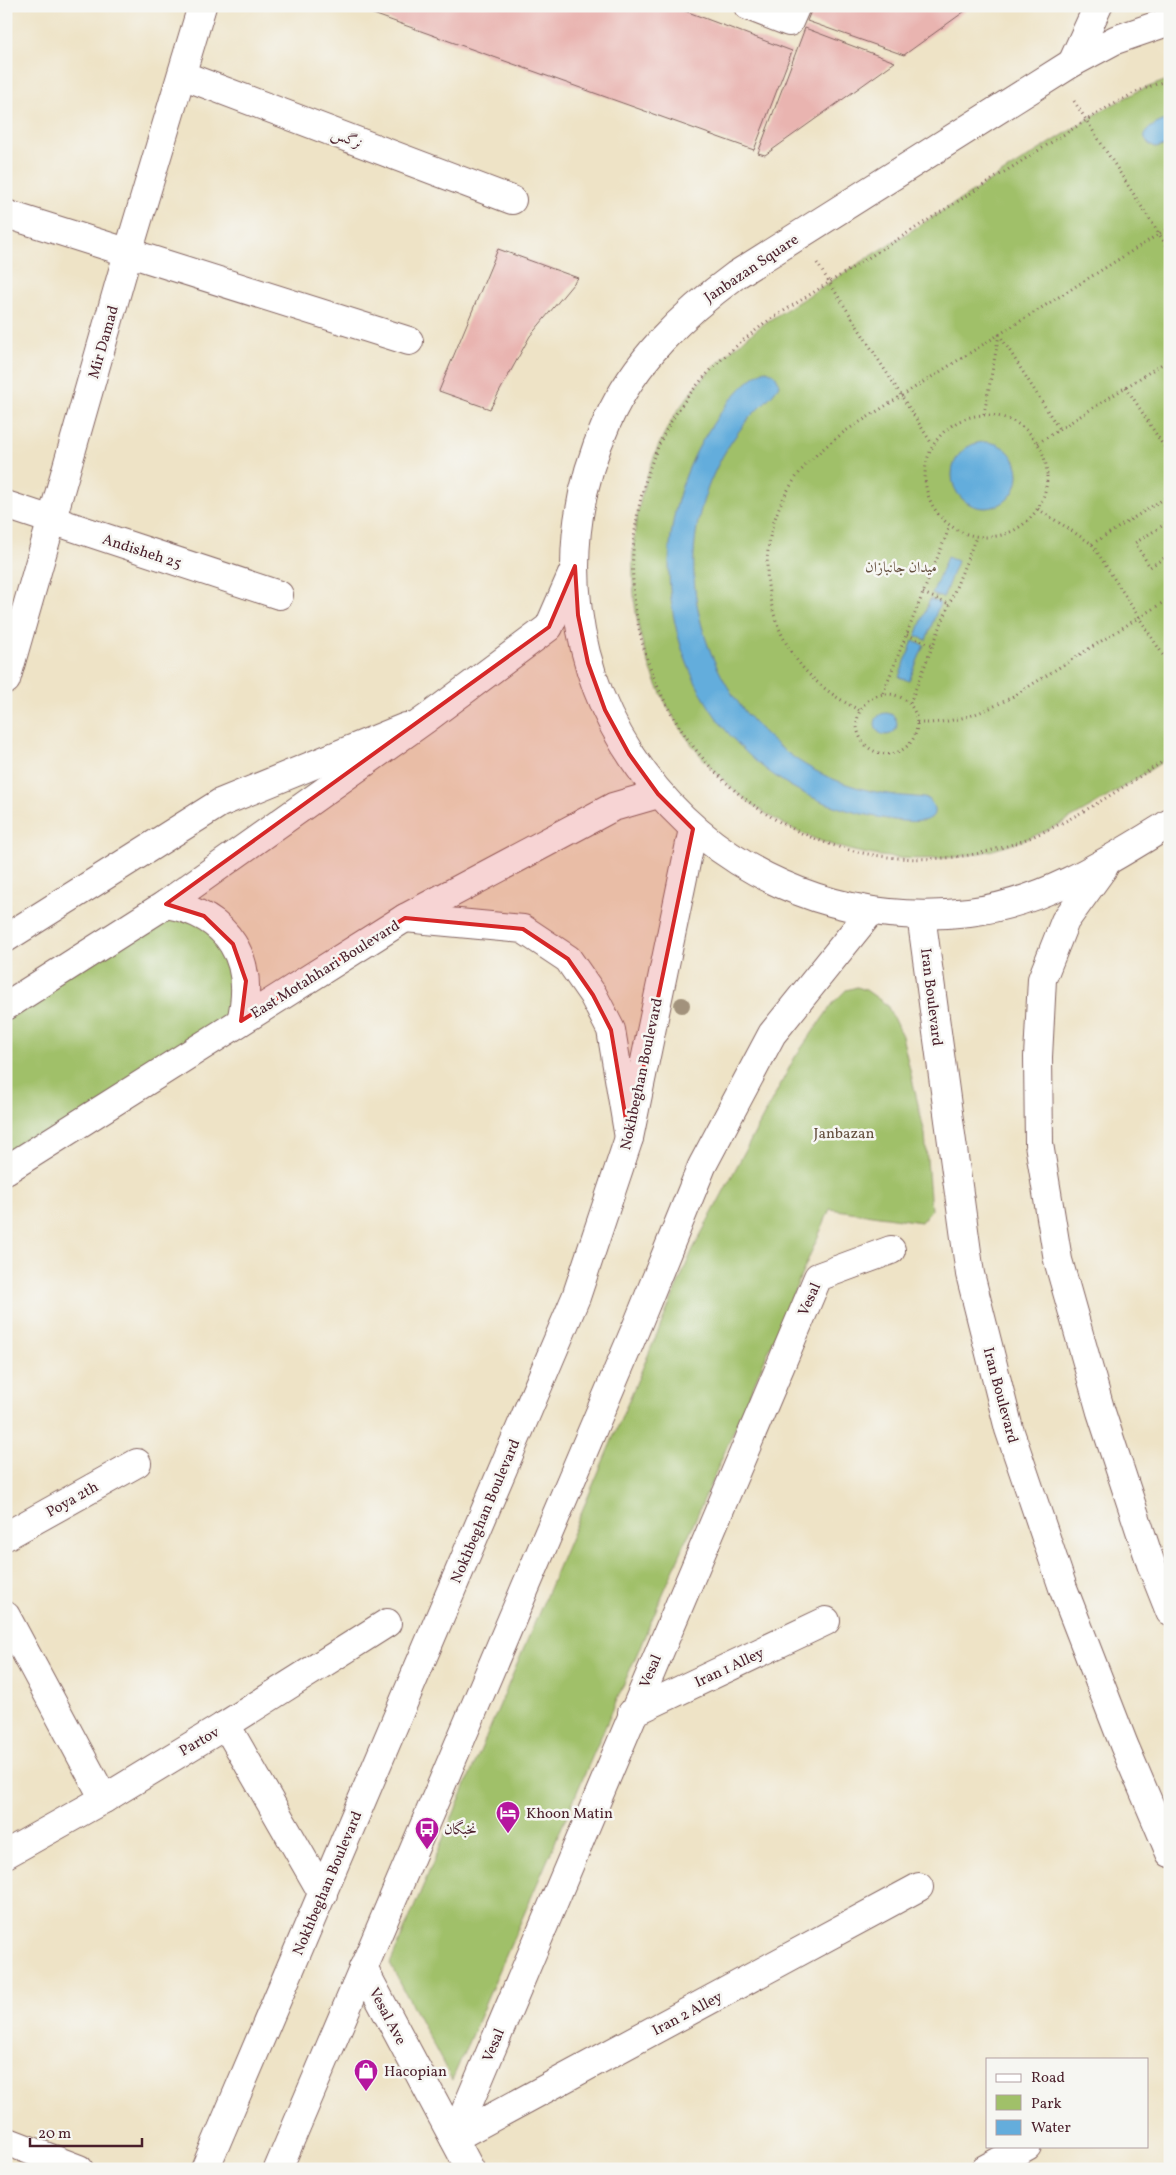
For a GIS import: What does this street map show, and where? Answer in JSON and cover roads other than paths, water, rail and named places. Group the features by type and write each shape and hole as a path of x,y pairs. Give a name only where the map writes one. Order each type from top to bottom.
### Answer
{"main road":[{"name":"Mir Damad","path":"6,680 128,253 202,6"},
{"path":"748,6 792,14"},
{"path":"1065,68 1098,6"},
{"name":"Janbazan Square","path":"1170,21 1115,40 1065,68 736,275 698,304 662,338 632,378 608,421 590,467 579,516 575,566 578,615 588,663 605,710 629,754 658,794 693,829 732,859 776,883 823,900 871,911 921,915 970,912 1019,901 1066,884 1108,862 1170,823"},
{"name":"نرگس","path":"182,75 512,200"},
{"path":"6,214 409,342"},
{"name":"Andisheh 25","path":"6,505 279,595"},
{"path":"6,1006 166,904 426,719 549,627 575,566"},
{"path":"6,938 220,803 426,719"},
{"name":"East Motahhari Boulevard","path":"6,1170 405,918 613,807 658,794"},
{"name":"Nokhbeghan Boulevard","path":"204,2169 323,1894 576,1297 630,1138 693,829"},
{"path":"1108,862 1065,921 1042,979 1038,1057 1039,1144 1060,1269 1101,1412 1151,1564 1170,1612"},
{"path":"166,904 186,908 204,916 221,928 233,944 242,962 246,981 246,1001 241,1021"},
{"path":"278,2169 638,1323 702,1166 772,1034 871,911"},
{"name":"Iran Boulevard","path":"921,915 970,1274 1009,1429 1063,1588 1124,1745 1170,1853"},
{"path":"405,918 523,929 568,959 593,994 611,1030 630,1138"},
{"name":"Vesal","path":"454,2138 818,1276 890,1250"},
{"name":"Poya 2th","path":"6,1536 137,1463"},
{"path":"6,1616 104,1799"},
{"name":"Iran 1 Alley","path":"632,1714 826,1621"},
{"path":"224,1726 387,1623"},
{"name":"Partov","path":"6,1854 104,1799 224,1726 230,1732 323,1894"},
{"name":"Iran 2 Alley","path":"454,2138 919,1888"},
{"name":"Vesal Ave","path":"363,1968 470,2169"},
{"path":"6,2141 79,2169"},
{"path":"985,2169 1023,2148"}],"water":[{"path":"1170,118 1170,145 1155,148 1145,139 1145,134 1153,126"},
{"path":"765,370 775,376 779,386 750,417 727,449 715,471 700,514 694,559 697,603 708,646 727,686 754,722 787,753 826,776 849,785 880,793 929,799 934,810 931,817 923,821 896,820 863,814 805,794 756,762 718,719 690,670 673,615 669,557 678,499 701,443 713,423 737,392 746,383"},
{"path":"991,442 1009,451 1016,462 1018,475 1016,488 1009,499 998,506 979,508 961,499 954,488 952,469 961,451 972,444"},
{"path":"947,557 957,561 943,598 932,594"},
{"path":"930,599 940,603 926,640 916,636"},
{"path":"913,641 924,645 909,681 899,677"},
{"path":"886,713 894,716 897,724 894,732 886,735 878,732 875,724 878,716"}],"place":[{"name":"Khoon Matin","path":"508,1834"},
{"name":"نخبگان","path":"427,1850"},
{"name":"Hacopian","path":"366,2092"}],"park label":[{"name":"میدان جانبازان","path":"901,567"},
{"name":"Janbazan","path":"844,1133"}]}
